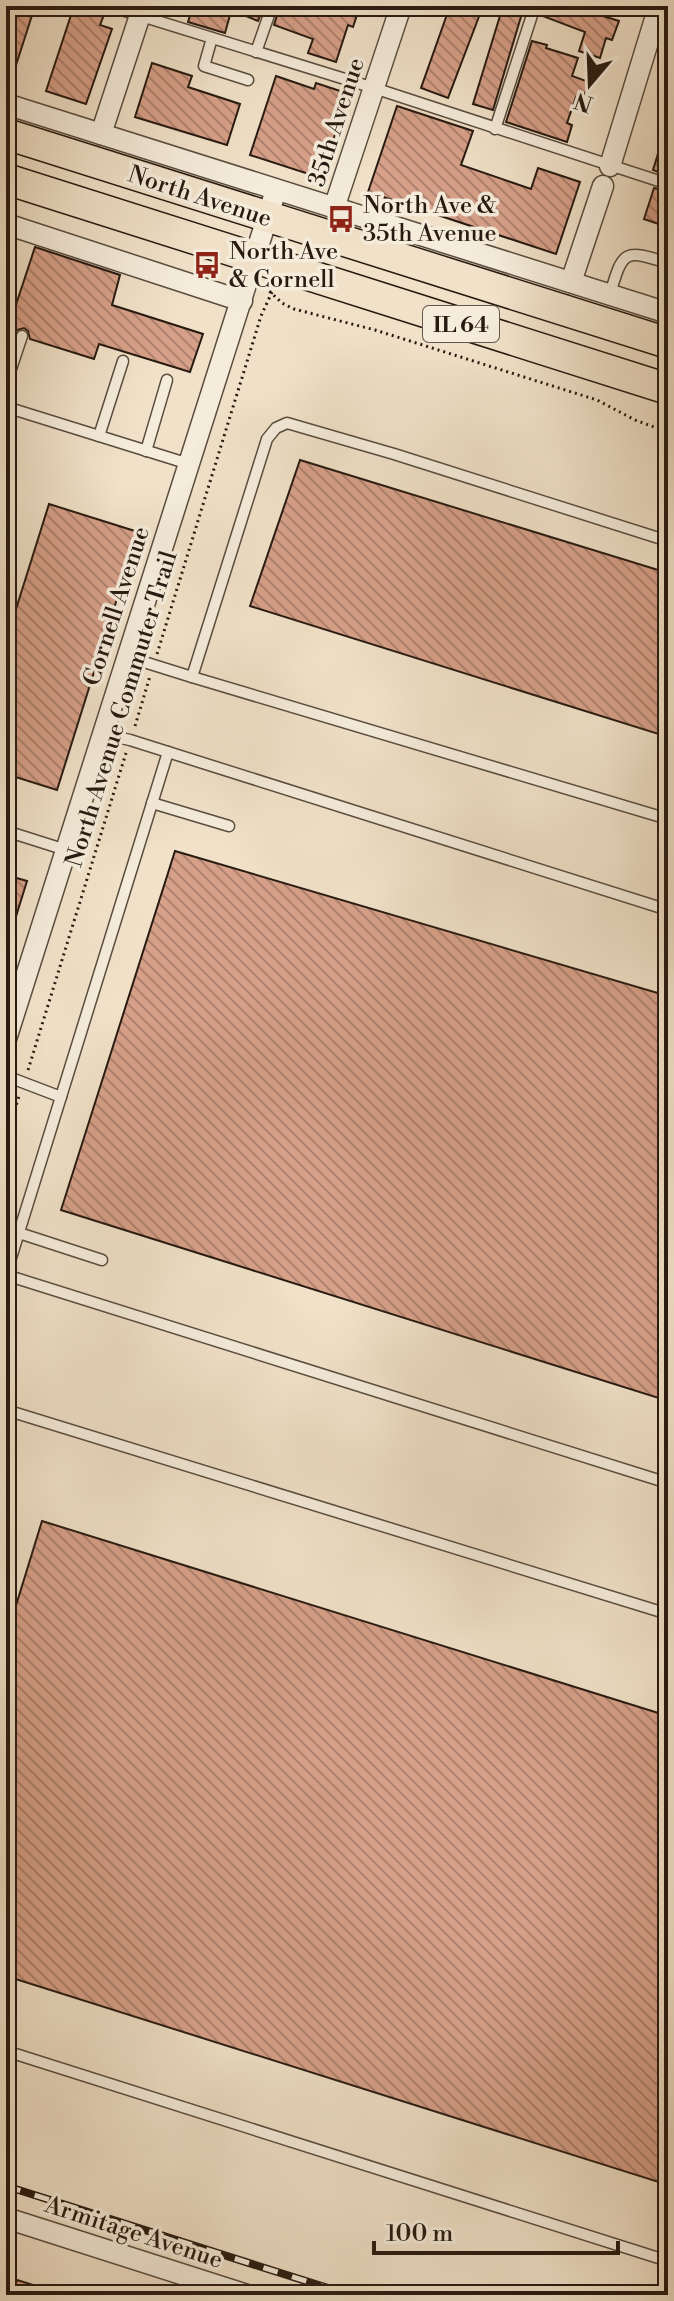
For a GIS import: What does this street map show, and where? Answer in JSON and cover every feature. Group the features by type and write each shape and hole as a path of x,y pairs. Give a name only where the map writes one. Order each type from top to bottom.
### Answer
{"main road":[{"name":"North Avenue","path":"6,134 272,204 668,343"},
{"name":"North Avenue","path":"6,179 668,389"}],"street":[{"name":"35th Avenue","path":"334,208 401,6"},
{"path":"610,166 659,6"},
{"path":"101,134 142,11"},
{"name":"North Avenue","path":"6,104 101,134 272,204 334,208 668,313"},
{"path":"571,282 603,186"},
{"name":"Cornell Avenue","path":"6,1039 272,204"},
{"path":"6,224 242,301"},
{"name":"Armitage Avenue","path":"6,2218 203,2288 247,2295"}],"lane":[{"path":"109,6 142,11 212,38 668,184"},
{"path":"256,52 272,6"},
{"path":"495,129 535,6"},
{"path":"212,38 204,66 248,80"},
{"path":"610,294 619,264 626,256 636,253 668,263"},
{"path":"6,384 22,336"},
{"path":"99,436 123,361"},
{"path":"146,451 167,380"},
{"path":"6,407 189,464"},
{"path":"192,677 267,439 276,428 287,423 668,541"},
{"path":"128,657 668,819"},
{"path":"103,734 668,910"},
{"path":"168,752 6,1275 668,1483"},
{"path":"152,803 229,826"},
{"path":"6,831 66,850"},
{"path":"6,1076 61,1097"},
{"path":"19,1233 102,1260"},
{"path":"6,1410 668,1614"},
{"path":"6,2051 668,2261"}],"path":[{"name":"North Avenue Commuter Trail","path":"6,1139 270,290 282,303 294,309 375,330 597,400 635,420 668,432"}],"building":[{"path":"6,6 35,6 9,87 6,86"},
{"path":"74,6 104,15 100,25 112,29 86,104 46,91"},
{"path":"193,6 230,15 225,33 188,22"},
{"path":"222,6 264,6 258,21"},
{"path":"280,6 360,6 353,27 348,25 336,62 308,53 313,39 274,25"},
{"path":"450,6 483,6 448,98 421,88"},
{"path":"503,6 527,6 523,10 493,110 473,104"},
{"path":"543,6 571,6 619,21 612,40 606,38 600,58 579,51 585,32 540,15"},
{"path":"532,41 578,58 572,76 589,82 583,99 576,97 567,123 572,125 567,142 506,122"},
{"path":"152,63 192,76 188,87 240,104 227,145 135,117"},
{"path":"276,76 314,89 316,83 343,92 335,118 340,119 321,178 250,155"},
{"path":"397,106 473,131 461,165 531,189 538,168 580,182 556,254 368,192"},
{"path":"665,131 668,131 668,176 653,170"},
{"path":"654,188 668,192 668,227 644,219"},
{"path":"35,247 120,275 112,305 203,334 190,372 99,344 94,359 30,339 24,328 14,334 7,332"},
{"path":"300,460 668,573 668,737 250,606"},
{"path":"49,504 138,532 57,790 6,774 6,641"},
{"path":"175,851 668,996 668,1401 61,1210"},
{"path":"6,875 27,881 9,939 6,939"},
{"path":"42,1521 668,1716 668,2185 6,1976 6,1638"},
{"path":"17,2280 56,2292 55,2295 12,2295"}],"railway":[{"path":"6,2186 350,2295"}],"place":[{"name":"North Ave & 35th Avenue","path":"341,219"},
{"name":"North Ave & Cornell","path":"207,265"}]}
